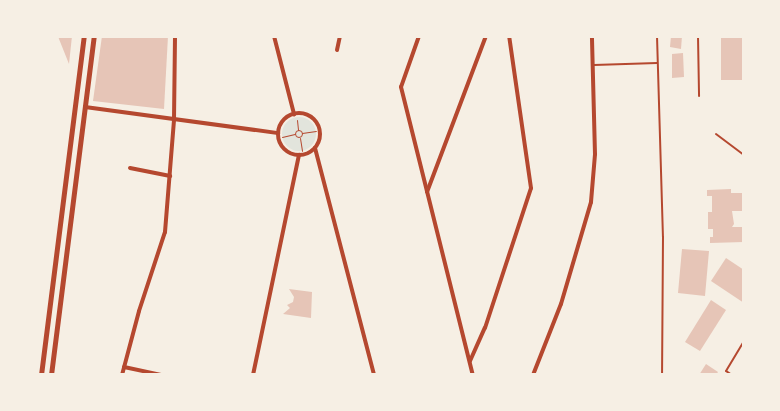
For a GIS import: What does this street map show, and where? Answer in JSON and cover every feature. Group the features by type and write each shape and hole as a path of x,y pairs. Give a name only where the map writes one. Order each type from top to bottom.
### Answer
{"street":[{"path":"41,375 84,36"},
{"path":"51,375 94,36"},
{"path":"122,375 139,311 162,245 174,119 175,36"},
{"path":"274,36 295,115"},
{"path":"337,50 340,36"},
{"path":"419,36 401,87 473,375"},
{"path":"427,192 486,36"},
{"path":"470,362 485,328 531,188 509,36"},
{"path":"533,375 561,304 591,202 594,154 592,36"},
{"path":"85,107 278,133"},
{"path":"315,148 299,155 284,148 278,133 283,121 295,115 307,115 318,123 320,136 315,148 374,375"},
{"path":"253,375 299,155"},
{"path":"130,168 170,176"},
{"path":"124,367 162,375"}],"lane":[{"path":"657,36 663,237 662,375"},
{"path":"698,36 699,96"},
{"path":"592,65 657,63"},
{"path":"716,134 744,155"},
{"path":"732,375 726,371 744,341"}],"path":[{"path":"295,115 298,130 296,134"},
{"path":"298,130 302,133 316,131"},
{"path":"302,133 300,137 302,151"},
{"path":"282,136 296,134 300,137"}],"shaded area":[{"path":"299,117 306,118 311,122 315,127 315,141 311,146 306,150 299,151 292,150 287,146 283,141 282,134 283,127 287,122 292,118"}],"building":[{"path":"58,36 72,36 69,64 59,39"},
{"path":"102,36 168,36 164,109 93,101"},
{"path":"671,36 682,36 681,49 670,47"},
{"path":"721,36 744,36 744,80 721,80"},
{"path":"683,53 684,77 672,78 672,54"},
{"path":"731,189 731,193 744,193 744,211 732,211 734,224 732,227 744,227 744,242 710,243 710,237 713,237 713,229 708,229 708,212 712,212 712,196 707,196 707,190"},
{"path":"682,249 709,251 705,296 678,293"},
{"path":"726,258 744,270 744,303 711,281"},
{"path":"289,289 312,292 311,318 283,314 290,308 287,305 293,302 294,297"},
{"path":"711,300 726,310 700,351 685,342"},
{"path":"706,364 718,372 716,375 699,375"}]}
